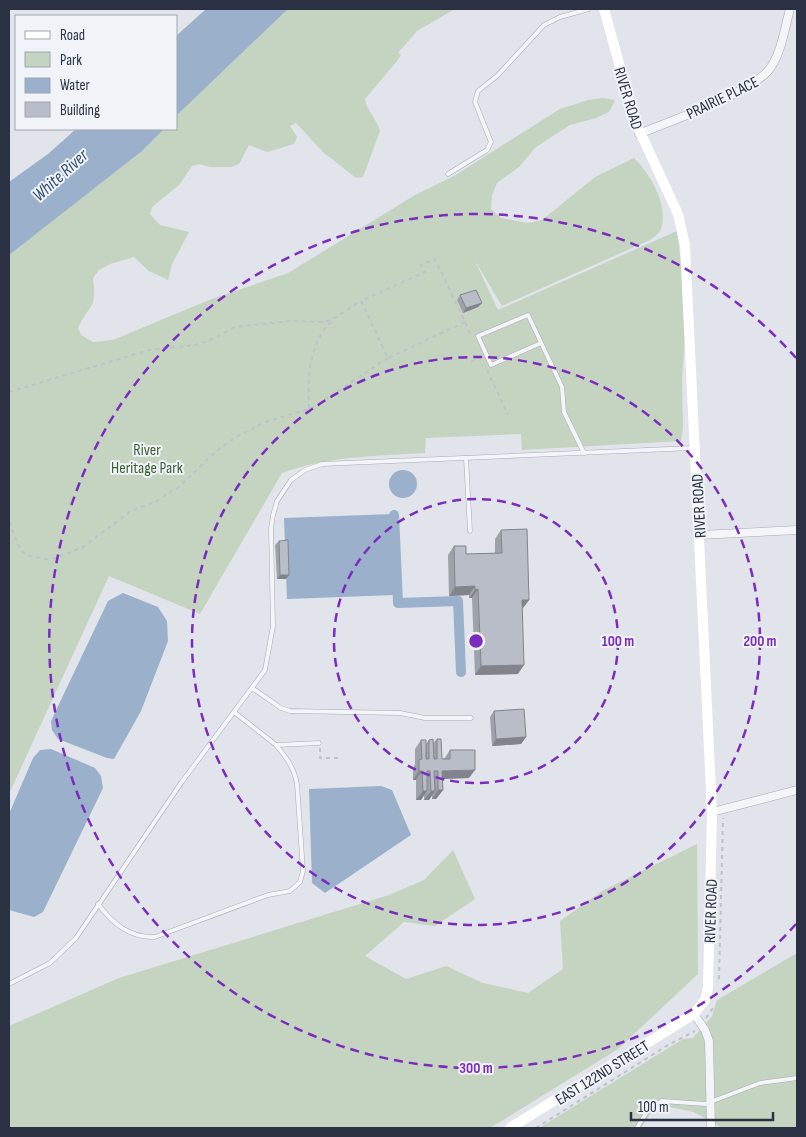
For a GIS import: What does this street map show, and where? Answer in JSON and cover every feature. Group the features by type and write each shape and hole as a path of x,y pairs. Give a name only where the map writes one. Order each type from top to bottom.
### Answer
{"street":[{"name":"RIVER ROAD","path":"604,9 640,134 673,204 683,235 712,812 708,988 705,1000 694,1014"},
{"name":"PRAIRIE PLACE","path":"640,134 743,90 760,79 768,72 776,56 790,9"},
{"path":"699,535 797,530"},
{"path":"712,812 797,790"},
{"path":"694,1014 709,1041 711,1128"},
{"name":"EAST 122ND STREET","path":"510,1128 694,1014"}],"lane":[{"path":"448,174 487,150 491,142 475,102 478,91 497,76 544,25 560,17 589,9"},
{"path":"541,343 491,365 478,336 528,315 562,387 564,412 584,453"},
{"path":"9,984 36,972 59,956 76,938 181,783 264,670 272,637 271,529 277,501 291,480 305,470 322,464 695,448"},
{"path":"466,458 470,531"},
{"path":"252,688 282,708 290,711 400,713 425,718 471,718"},
{"path":"98,904 116,924 129,932 141,938 156,937 268,895 290,891 300,882 303,871 295,772 276,745 234,712"},
{"path":"276,745 319,743"},
{"path":"637,1128 648,1110 655,1103 670,1101 697,1104 711,1102 760,1083 797,1078"}],"path":[{"path":"309,409 309,367 322,331 335,318 361,301 425,272 421,265 435,259 472,337"},
{"path":"361,301 388,358"},
{"path":"9,392 149,350 195,345 209,341 235,327 291,320 324,322 335,318"},
{"path":"9,522 21,551 29,556 45,559 83,547 130,511 157,501 179,487 215,452 236,437 265,422 309,409 388,358 465,322"},
{"path":"471,362 481,357 479,353"},
{"path":"484,365 508,415"},
{"path":"319,743 320,758 338,758 336,754"},
{"path":"718,986 723,809"},
{"path":"536,1128 686,1034 693,1033 711,1013 713,1005"}],"green space":[{"name":"River Heritage Park","path":"288,9 455,9 417,31 398,53 401,55 397,61 365,99 380,131 363,177 356,178 324,153 296,123 290,126 297,137 294,144 267,152 249,145 239,164 231,167 210,167 199,164 192,166 179,185 152,207 150,214 160,225 189,232 172,264 168,280 149,271 134,257 110,264 99,270 93,278 94,296 92,306 78,328 81,335 93,342 113,340 209,300 288,273 415,195 454,176 560,109 588,100 602,98 615,100 609,112 596,118 570,125 536,147 519,167 497,183 492,195 491,209 501,218 528,223 542,220 595,177 634,158 652,181 660,200 663,220 658,233 650,240 502,306 474,259 498,310 677,231 681,263 685,340 681,441 522,450 521,434 426,438 425,453 335,460 299,467 282,473 200,614 109,576 9,794 9,254 142,151 163,130 178,130 178,114"},
{"path":"697,844 698,974 618,1049 490,1128 9,1128 9,1026 119,978 389,895 424,880 453,850 475,899 435,926 404,922 365,956 406,979 446,966 483,983 528,993 563,969 560,921 602,891"},
{"path":"797,953 797,1128 722,1128 694,1112 664,1106 653,1110 641,1128 539,1128 683,1039 693,1038 712,1016 717,1000"}],"water":[{"path":"206,9 288,9 178,114 178,34"},
{"name":"White River","path":"75,130 163,130 142,151 9,255 9,182 48,154"},
{"path":"403,470 413,474 417,484 413,494 403,498 393,494 389,484 393,474"},
{"path":"392,514 395,595 287,599 284,518"},
{"path":"123,593 158,607 167,621 168,641 141,711 114,759 58,739 52,730 51,721 108,601"},
{"path":"51,749 95,768 101,776 103,788 43,912 34,917 9,910 9,814 33,758 40,750"},
{"path":"381,786 392,790 411,835 325,893 312,883 309,789"}],"building":[{"path":"476,290 482,303 466,308 460,295"},
{"path":"527,529 529,600 522,600 524,665 481,666 478,589 475,590 475,586 455,587 454,546 466,546 466,554 502,553 501,530"},
{"path":"288,540 289,575 280,575 279,541"},
{"path":"524,709 526,737 496,739 494,711"},
{"path":"433,739 434,759 437,759 437,739 441,739 442,759 450,759 450,750 475,750 475,770 442,771 443,790 438,790 438,771 434,771 435,791 431,791 430,771 427,771 427,791 423,791 422,771 419,771 419,760 422,759 421,740 426,740 426,759 429,759 429,740"}],"waterway":[{"path":"394,515 398,603 458,601 461,672"}]}
